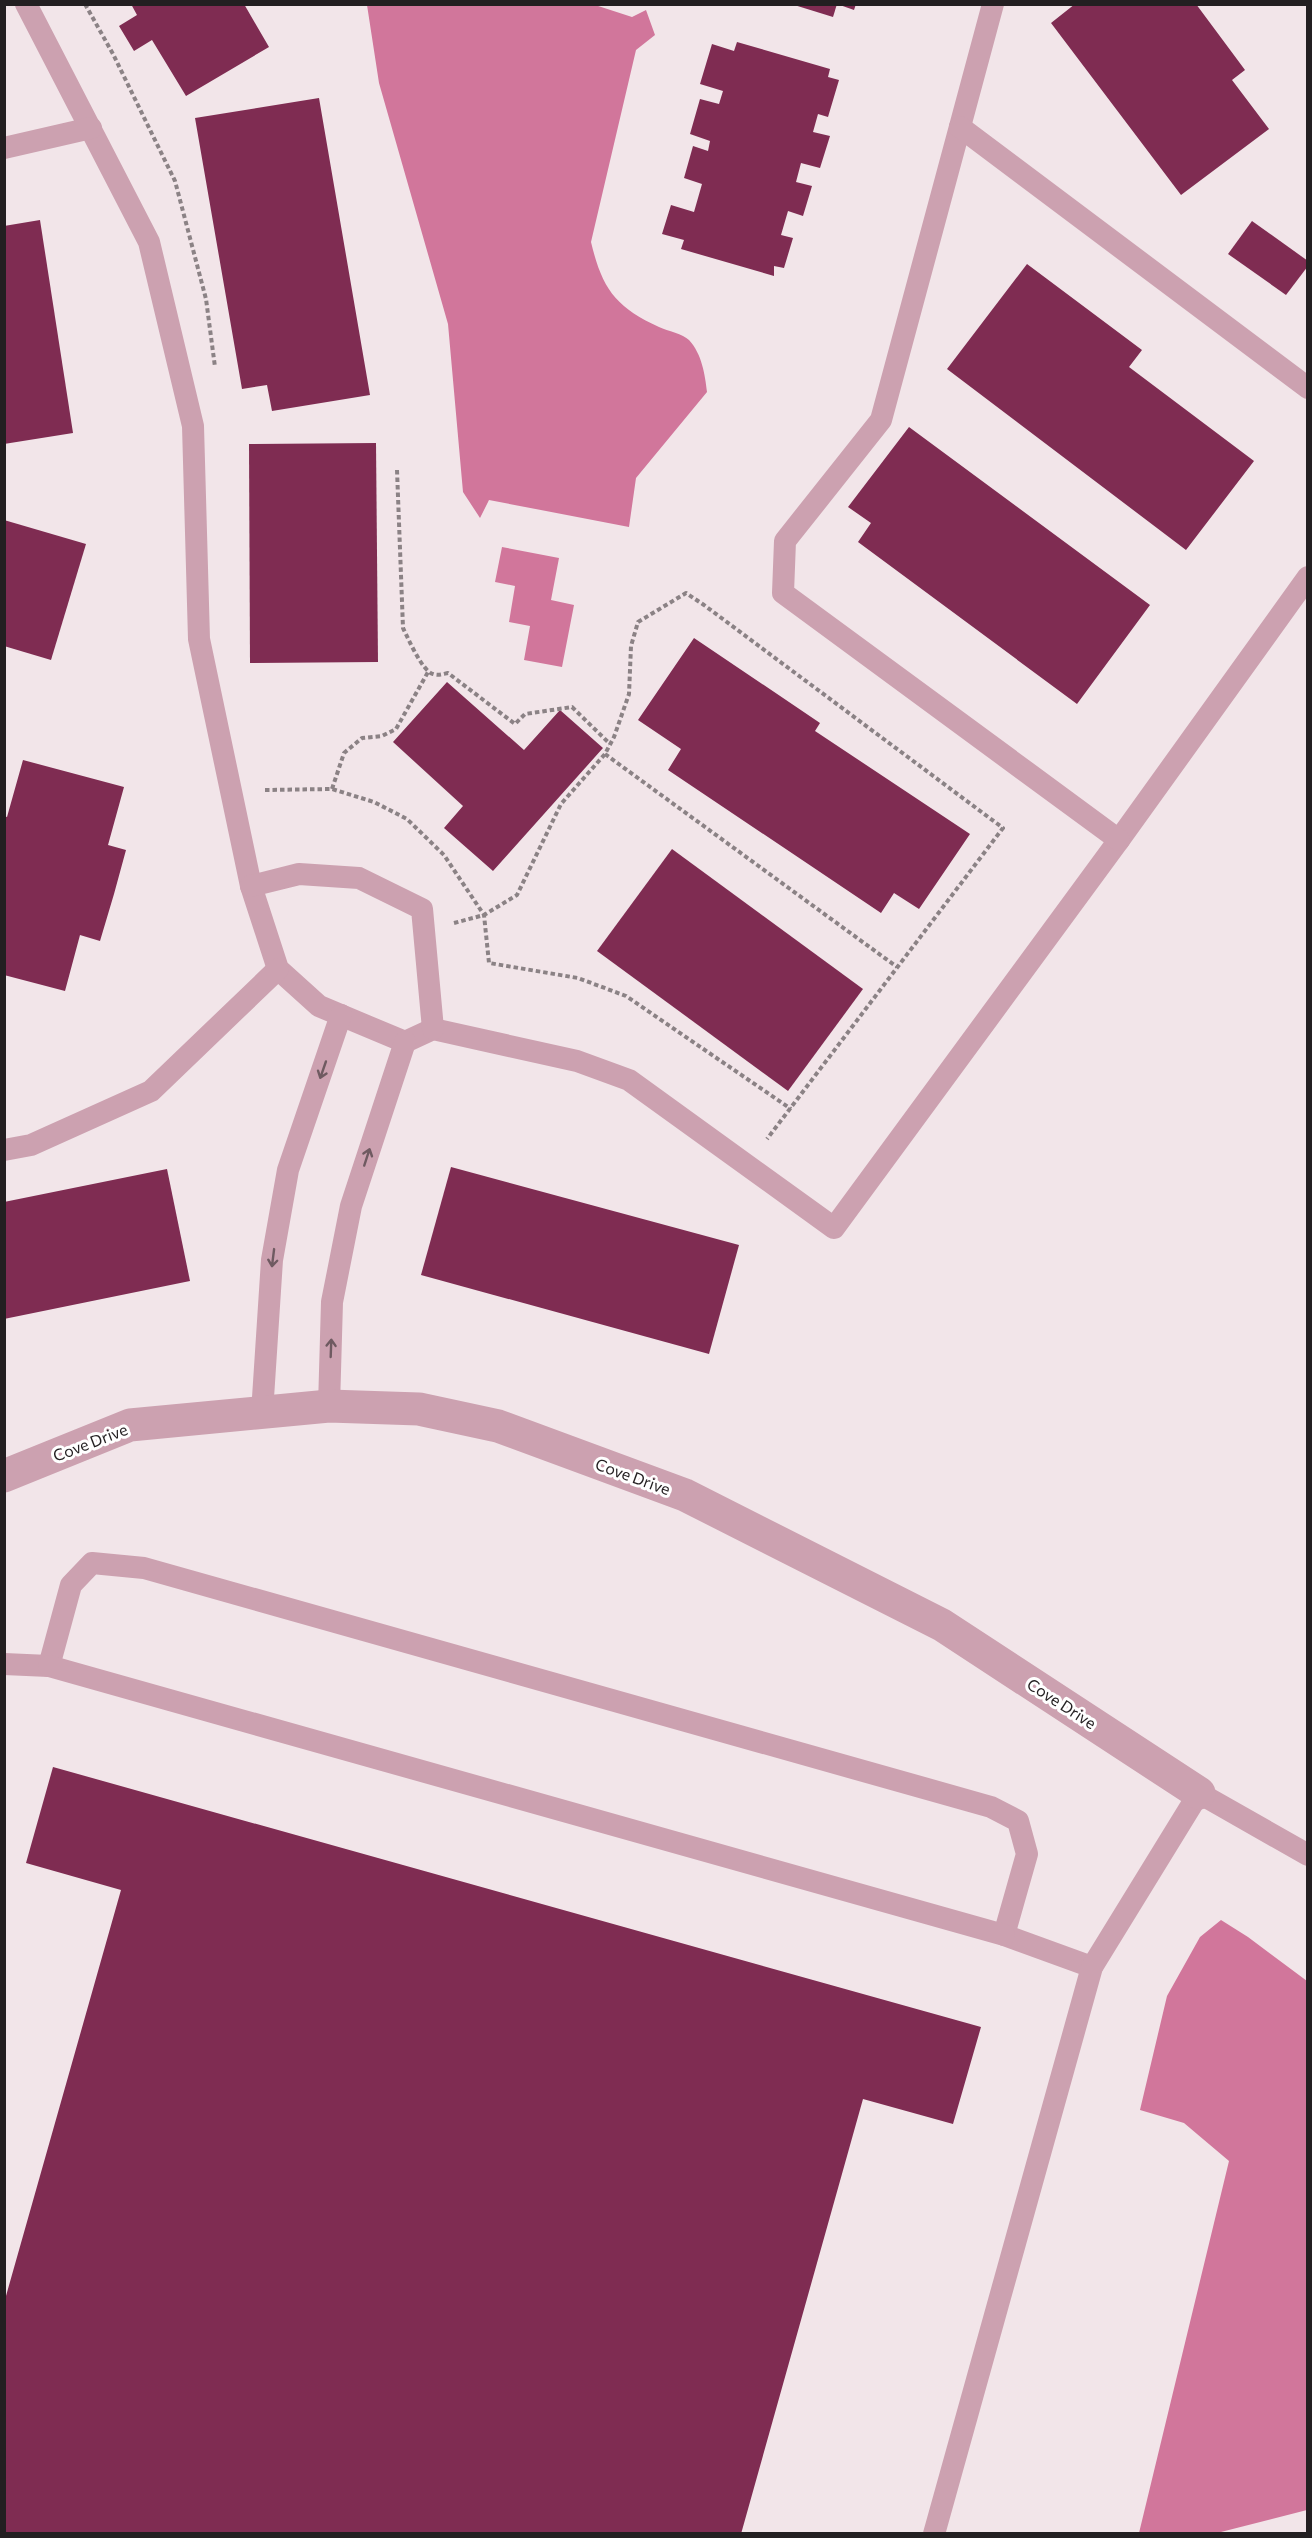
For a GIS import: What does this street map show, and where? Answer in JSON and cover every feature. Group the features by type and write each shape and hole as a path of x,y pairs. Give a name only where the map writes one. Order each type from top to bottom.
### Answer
{"street":[{"name":"Cove Drive","path":"4,1476 130,1425 329,1407 419,1409 498,1426 685,1495 942,1625 1199,1793"}],"lane":[{"path":"26,4 39,34 92,128 149,243 193,426 199,639 251,886 278,969 319,1006 405,1042"},
{"path":"993,4 881,420 785,541 783,593 1119,840"},
{"path":"960,127 1308,387"},
{"path":"4,148 92,128"},
{"path":"329,1407 332,1302 351,1206 405,1042 433,1029 577,1061 629,1080 834,1228 1119,840 1308,577"},
{"path":"251,886 299,874 359,878 422,909 433,1029"},
{"path":"4,1150 31,1145 151,1092 278,969"},
{"path":"262,1413 273,1260 288,1170 341,1015"},
{"path":"49,1666 71,1585 92,1563 144,1568 991,1807 1018,1821 1026,1854 1004,1935"},
{"path":"4,1664 49,1666 1004,1935 1092,1967"},
{"path":"934,2534 1092,1967 1199,1793 1308,1855"}],"path":[{"path":"86,4 175,181 206,298 216,378"},
{"path":"397,470 403,628 428,672 435,675 448,673 453,676 514,724 525,714 572,707 610,744"},
{"path":"424,931 484,915 518,895 561,804 610,744 629,694 631,646 638,621 686,593 1003,828 747,1165"},
{"path":"332,789 344,753 362,738 382,736 396,729 428,672"},
{"path":"604,754 897,968"},
{"path":"262,779 265,790 332,789 374,802 407,819 444,855 484,915 489,963 578,978 626,996 790,1109"}],"shaded area":[{"path":"592,4 632,17 646,10 655,35 636,50 591,242 595,258 606,284 631,312 689,340 700,358 707,392 636,478 629,527 489,500 480,518 463,492 448,324 379,83 367,5"},
{"path":"502,547 559,558 551,600 574,605 562,667 524,660 530,626 509,622 515,586 495,582"},
{"path":"1221,1920 1307,1981 1307,2510 1217,2533 1139,2533 1229,2161 1184,2123 1140,2110 1167,1996 1200,1937"}],"building":[{"path":"131,4 244,4 269,47 186,96 152,40 134,51 119,26 137,15"},
{"path":"791,4 837,4 833,17"},
{"path":"837,4 856,4 854,10"},
{"path":"1075,4 1196,4 1245,70 1232,80 1269,129 1181,195 1051,23"},
{"path":"737,42 830,69 828,77 839,80 828,117 818,114 813,132 830,136 820,168 801,163 796,182 812,186 803,216 788,211 781,235 793,238 784,268 774,266 774,276 681,249 684,240 662,234 671,205 694,212 702,184 684,178 693,146 708,151 710,141 690,134 700,99 719,104 723,91 700,84 712,44 734,51"},
{"path":"319,98 370,395 272,411 267,385 242,389 195,118"},
{"path":"40,220 73,433 4,444 4,226"},
{"path":"1252,221 1308,261 1308,266 1286,295 1228,254"},
{"path":"1027,264 1142,350 1129,367 1254,461 1186,550 947,369"},
{"path":"909,427 1150,605 1077,704 858,542 871,523 848,507"},
{"path":"376,443 378,662 250,663 249,444"},
{"path":"4,520 86,544 51,660 4,646"},
{"path":"694,638 820,723 815,731 970,834 919,909 894,893 881,913 668,770 681,749 638,720"},
{"path":"447,682 524,750 560,710 603,748 493,871 444,828 463,806 393,742"},
{"path":"23,760 124,787 108,845 126,850 114,894 100,941 80,935 65,991 4,975 4,816 7,817"},
{"path":"672,849 863,989 788,1091 597,951"},
{"path":"451,1167 739,1245 709,1354 421,1275"},
{"path":"167,1169 190,1281 4,1319 4,1202"},
{"path":"53,1767 981,2027 953,2124 863,2099 741,2534 4,2534 4,2303 121,1890 26,1863"}]}
